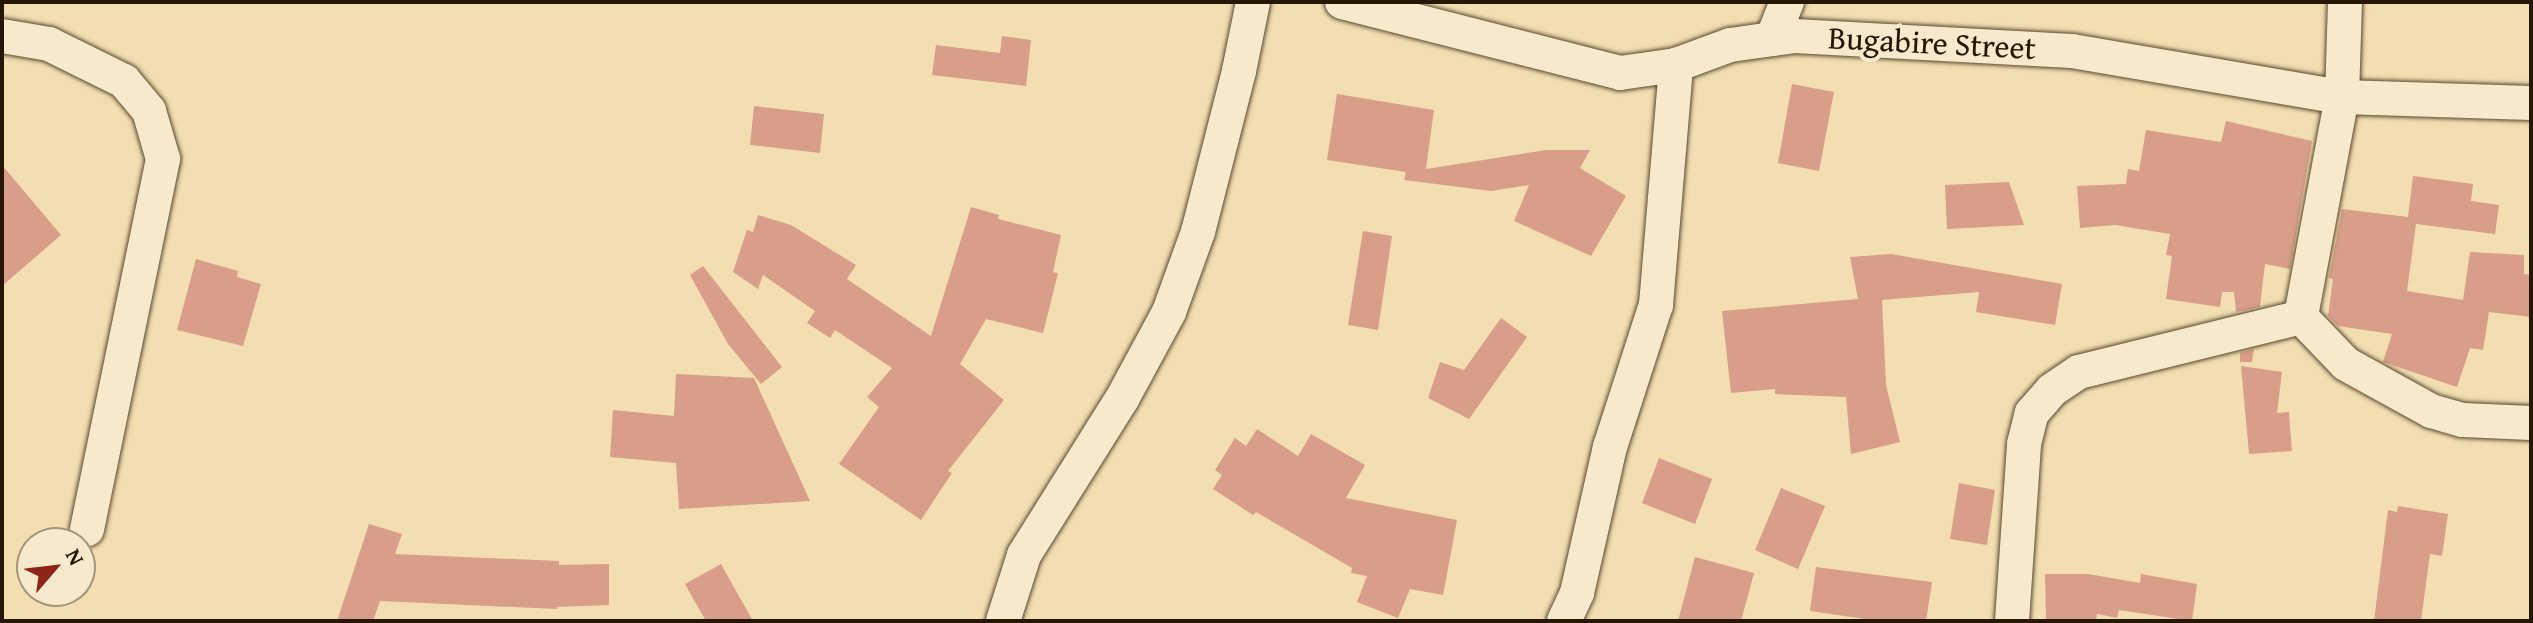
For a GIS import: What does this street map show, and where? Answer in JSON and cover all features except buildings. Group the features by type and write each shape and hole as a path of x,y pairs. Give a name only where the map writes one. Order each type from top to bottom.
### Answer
{"street":[{"path":"1223,2 1246,37"},
{"path":"1002,621 1024,555 1122,399 1169,312 1198,232 1253,2"},
{"name":"Bugabire Street","path":"1342,2 1620,73 1676,65 1730,45 1795,36 2072,51 2342,97 2531,103"},
{"path":"1772,39 1787,2"},
{"path":"2301,317 2342,97 2345,2"},
{"path":"2,36 49,44 124,81 149,111 163,159 87,527"},
{"path":"1564,621 1577,593 1610,447 1656,305 1676,65"},
{"path":"2301,317 2346,364 2431,411 2463,420 2531,423"},
{"path":"2012,621 2024,444 2032,413 2052,390 2079,372 2301,317"}]}
